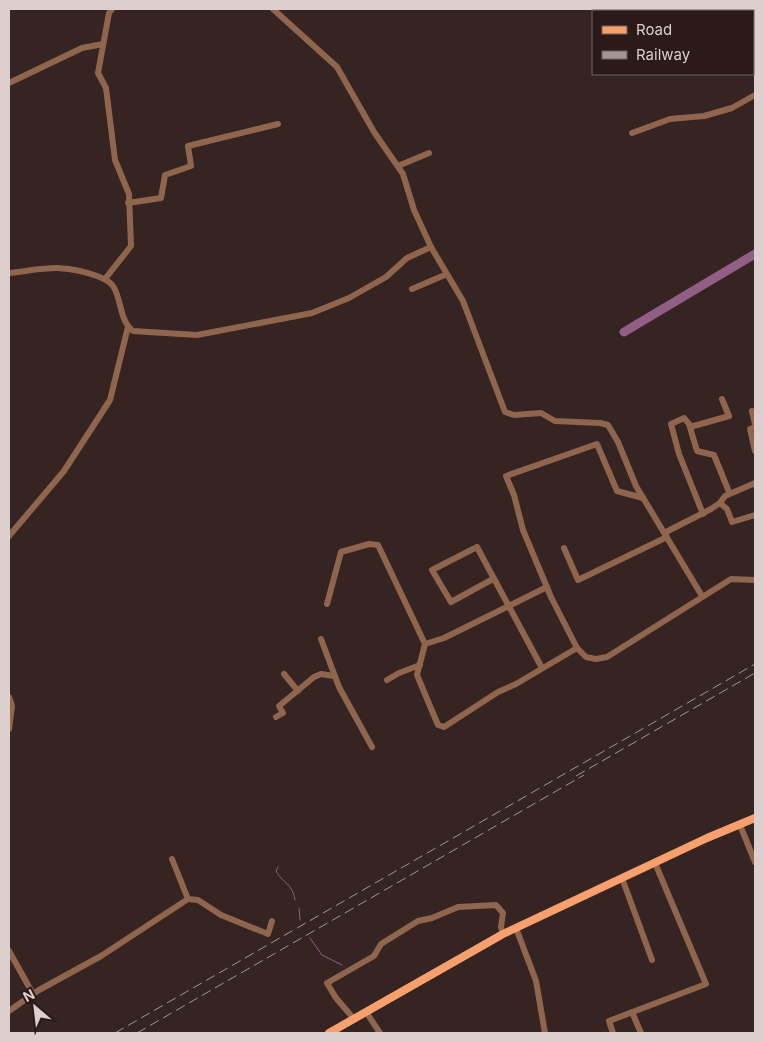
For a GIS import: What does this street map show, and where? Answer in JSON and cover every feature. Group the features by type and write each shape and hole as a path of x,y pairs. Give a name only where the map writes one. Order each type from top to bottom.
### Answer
{"main road":[{"path":"329,1033 503,934 755,818"}],"street":[{"path":"105,279 131,246 129,194 115,160 106,88 98,73 112,9"},
{"path":"273,9 337,67 374,132 404,174 414,210 432,247 463,301 505,412 514,415 541,413 555,421 600,422 608,426 618,442 636,486 702,596"},
{"path":"9,83 82,48 103,44"},
{"path":"632,133 670,119 704,116 732,108 755,95"},
{"path":"128,203 161,198 165,174 191,166 188,146 278,124"},
{"path":"398,166 429,153"},
{"path":"9,273 66,267 105,279 113,285 128,327 133,331 197,336 312,313 349,298 386,277 407,258 432,247"},
{"path":"412,289 447,274"},
{"path":"9,536 64,471 110,400 128,327"},
{"path":"690,428 730,416 722,399"},
{"path":"752,411 755,426 750,429 755,451"},
{"path":"702,514 679,454 671,424 684,418 690,428 697,451 714,455 729,492"},
{"path":"644,498 617,491 597,444 506,476 514,495 522,530 547,587 577,648 586,657 596,659 607,657 731,579 755,580"},
{"path":"564,548 578,580 720,504 725,496 755,485"},
{"path":"720,504 727,509 732,522 755,515"},
{"path":"327,604 342,552 369,544 378,545 424,644 417,675 420,687 438,725 444,727 498,692 516,684 577,648"},
{"path":"494,579 451,602 432,570 477,547 542,668"},
{"path":"424,644 444,638 547,587"},
{"path":"320,639 334,676 372,747"},
{"path":"386,680 399,672 420,665"},
{"path":"284,674 298,691"},
{"path":"276,717 283,713 280,706 320,674 334,676"},
{"path":"9,697 12,706 9,728"},
{"path":"740,825 755,861"},
{"path":"172,858 188,899"},
{"path":"613,1033 609,1021 706,984 655,863"},
{"path":"622,878 652,960"},
{"path":"9,1011 33,994 101,956 188,899 198,900 221,915 245,926 259,929"},
{"path":"354,1019 336,998 327,983 374,956 379,951 381,944 410,925 458,907 496,905 503,913 501,926 503,934"},
{"path":"516,928 536,981 545,1033"},
{"path":"9,950 33,994"},
{"path":"366,1012 380,1033"},
{"path":"632,1012 641,1033"}],"waterway":[{"path":"624,332 755,254"},
{"path":"278,867 276,871 290,886 295,900"},
{"path":"299,908 300,920"},
{"path":"310,938 322,955 342,965"}],"railway":[{"path":"115,1033 755,664"},
{"path":"576,776 755,673"},
{"path":"137,1033 584,775"}]}
